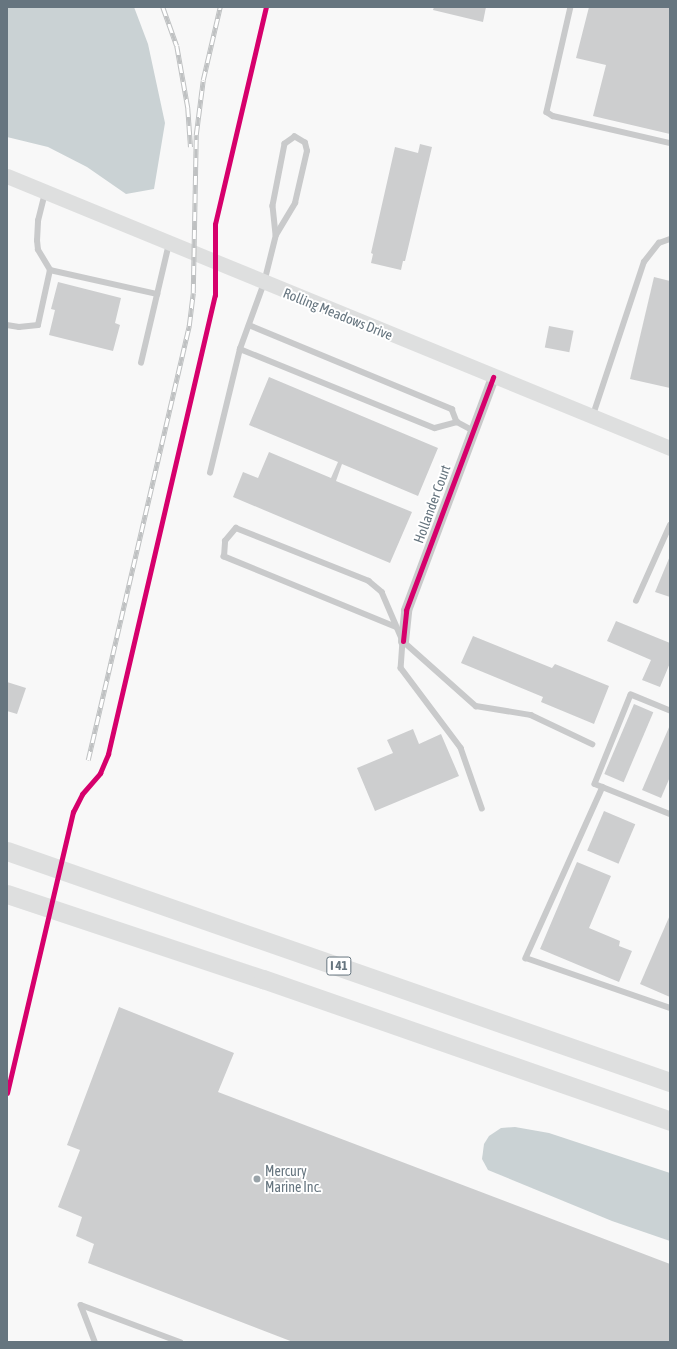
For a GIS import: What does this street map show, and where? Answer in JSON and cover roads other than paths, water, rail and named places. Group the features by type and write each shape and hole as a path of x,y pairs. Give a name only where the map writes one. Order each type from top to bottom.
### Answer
{"highway":[{"path":"7,846 44,863"},
{"name":"I 41","path":"7,851 670,1082"},
{"path":"7,894 91,924 263,979 670,1121"},
{"path":"7,902 91,924"}],"main road":[{"name":"Rolling Meadows Drive","path":"7,176 492,377 670,448"}],"street":[{"name":"Hollander Court","path":"402,641 406,610 492,377"}],"lane":[{"path":"570,7 547,112 553,116 670,143"},
{"path":"210,473 240,349 264,283 276,235 295,203 307,151 305,143 295,137 285,144 273,206 276,235"},
{"path":"7,325 18,327 38,325 50,270 38,250 37,241 38,221 45,192"},
{"path":"593,417 644,262 659,243 670,239"},
{"path":"141,363 169,243"},
{"path":"50,270 157,294"},
{"path":"249,324 452,409 457,422 472,430"},
{"path":"240,349 436,428 457,422"},
{"path":"636,601 670,525"},
{"path":"395,627 224,557 225,541 236,528 369,581 382,592 402,641 476,706 531,715 592,744"},
{"path":"402,641 401,668 461,748 482,808"},
{"path":"670,711 631,695 595,784 670,814"},
{"path":"603,787 526,958 670,1008"},
{"path":"95,1342 80,1305 180,1342"}],"railway":[{"path":"163,7 177,46 188,108 191,147"},
{"path":"88,760 189,326 193,293 196,135 203,80 220,7"}],"place":[{"name":"Mercury Marine Inc.","path":"257,1179"}]}
